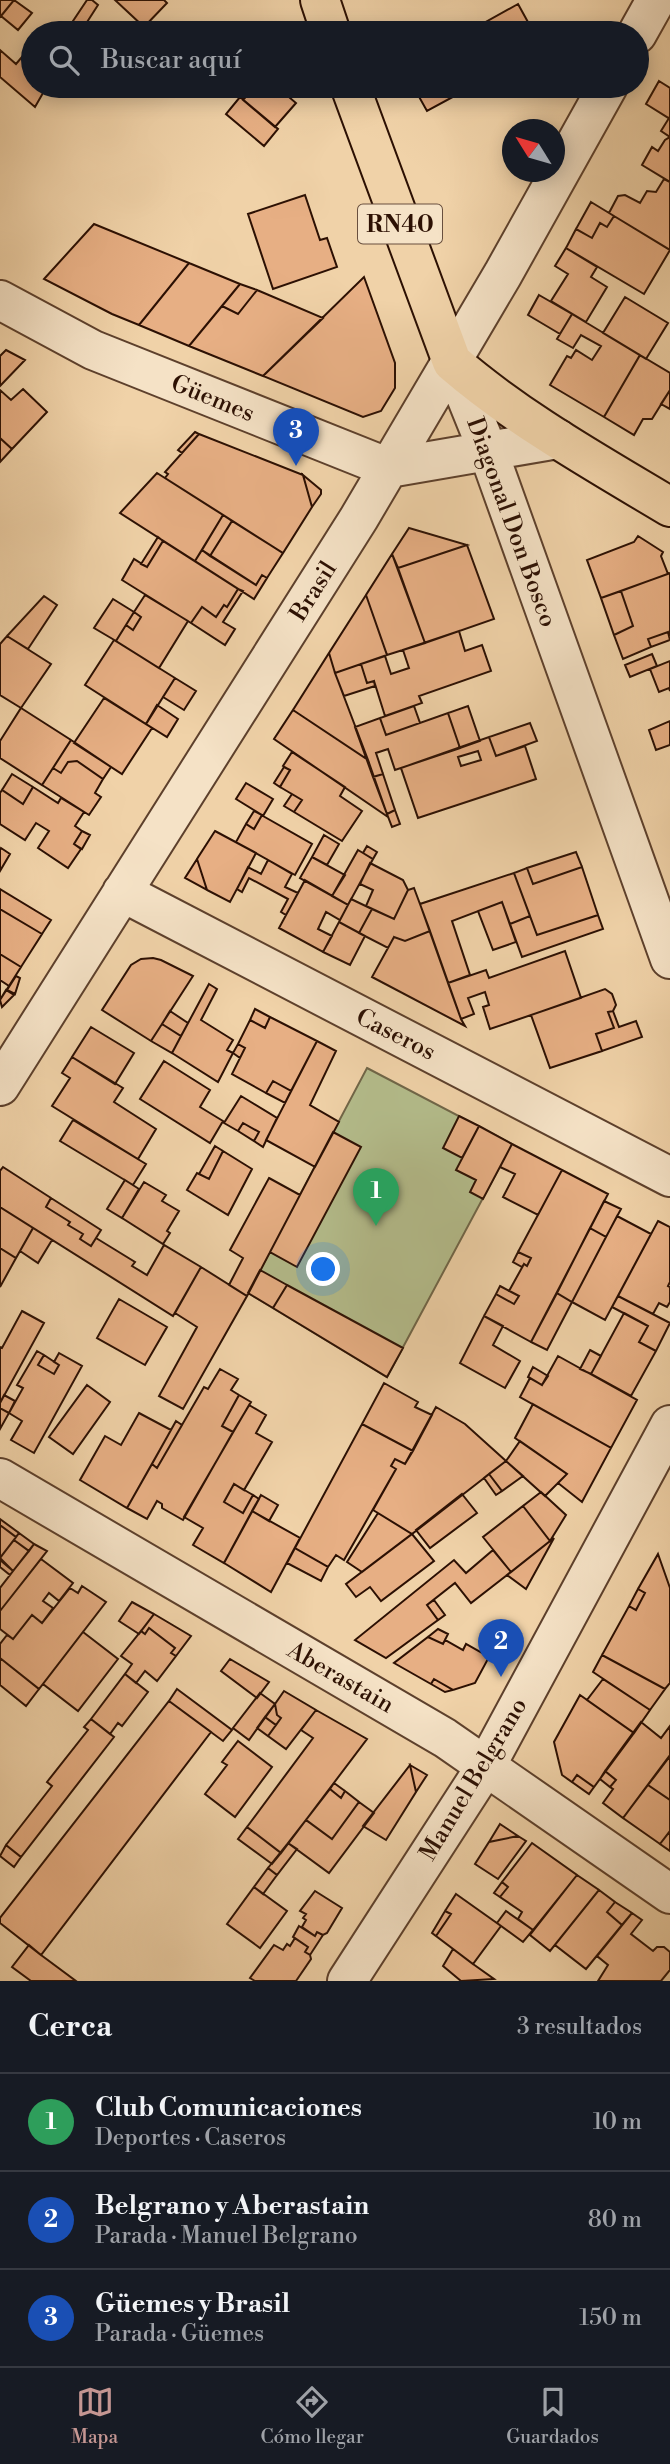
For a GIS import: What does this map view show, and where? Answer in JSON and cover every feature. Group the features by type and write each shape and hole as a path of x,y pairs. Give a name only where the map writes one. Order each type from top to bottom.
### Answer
{"main road":[{"path":"320,0 327,21"},
{"name":"Diagonal Don Bosco","path":"354,98 452,362"},
{"name":"RN40","path":"452,362 485,390 558,439 670,507"}],"street":[{"path":"644,21 656,0"},
{"name":"Brasil","path":"0,1086 389,468 601,98"},
{"name":"Güemes","path":"0,300 93,350 389,468"},
{"name":"Diagonal Don Bosco","path":"452,362 488,451 670,960"},
{"path":"389,468 558,439"},
{"name":"Caseros","path":"122,892 661,1163"},
{"name":"Manuel Belgrano","path":"348,1981 485,1766 670,1425"},
{"name":"Aberastain","path":"0,1478 433,1731 670,1894"}],"green space":[{"path":"367,1068 512,1144 387,1377 248,1293"}],"building":[{"path":"0,0 14,0 0,17"},
{"path":"14,0 32,13 25,21 21,21 18,30 1,16"},
{"path":"87,0 98,5 88,21 73,21"},
{"path":"115,0 164,0 167,3 150,21 138,21"},
{"path":"518,4 527,21 488,21"},
{"path":"0,50 16,64 21,58 21,95 0,77"},
{"path":"659,81 670,88 670,119 646,104"},
{"path":"24,98 40,98 35,107"},
{"path":"241,98 278,129 264,146 226,114"},
{"path":"290,98 296,103 275,127 243,100"},
{"path":"420,98 451,98 427,111"},
{"path":"670,119 670,137 661,131"},
{"path":"670,137 670,182 642,165 652,147 658,151"},
{"path":"664,179 670,182 670,250 609,213 618,196 625,195 640,203 647,191 656,192"},
{"path":"305,195 320,240 327,238 337,267 273,289 248,214"},
{"path":"591,202 614,216 607,227 600,223 592,238 576,229"},
{"path":"614,216 670,250 644,294 566,248 576,229 592,238 600,223 607,227"},
{"path":"94,224 189,263 139,325 44,279"},
{"path":"566,248 597,267 591,277 607,287 586,322 551,301 568,274 555,266"},
{"path":"189,263 240,284 189,346 139,325"},
{"path":"364,277 395,363 395,388 381,411 363,417 263,376"},
{"path":"240,284 257,290 238,314 222,306"},
{"path":"257,290 323,318 263,376 189,346 222,306 238,314"},
{"path":"539,295 572,314 560,334 528,315"},
{"path":"625,297 668,323 646,359 603,333"},
{"path":"572,314 640,355 604,417 550,385 567,356 571,358 576,350 592,360 601,346 581,335 573,348 557,339"},
{"path":"6,350 25,360 0,386 0,356"},
{"path":"640,355 670,373 670,390 652,419 643,419 634,435 604,417"},
{"path":"23,389 47,412 12,449 0,440 0,390 11,400"},
{"path":"670,390 670,409 661,404"},
{"path":"195,432 199,434 182,453 178,450"},
{"path":"199,434 303,475 312,507 283,553 165,478 168,474 165,472"},
{"path":"0,440 12,449 0,462"},
{"path":"157,473 223,515 195,561 120,513"},
{"path":"303,475 321,490 312,507"},
{"path":"223,515 232,521 210,556 202,550"},
{"path":"232,521 283,553 267,578 262,575 256,585 210,556"},
{"path":"409,528 467,545 398,568 392,554"},
{"path":"638,536 663,552 661,556 668,574 601,598 587,560 634,542"},
{"path":"158,537 163,541 147,567 141,564"},
{"path":"163,541 238,589 227,607 224,605 216,617 202,607 191,623 122,580 134,559 147,567"},
{"path":"467,545 494,619 425,643 398,568"},
{"path":"202,550 256,585 262,575 267,578 254,599 195,561"},
{"path":"392,554 425,643 387,655 366,595"},
{"path":"670,573 670,636 668,632 648,639 651,647 623,659 614,635 633,626 621,591"},
{"path":"238,589 243,591 223,622 235,629 225,645 191,623 202,607 216,617 224,605 227,607"},
{"path":"621,591 633,626 614,635 601,598"},
{"path":"145,595 188,621 159,668 116,641 126,625 133,630 141,617 134,612"},
{"path":"366,595 387,655 335,673 329,653"},
{"path":"44,596 57,605 28,649 7,636"},
{"path":"113,599 134,612 116,641 94,628"},
{"path":"134,612 141,617 133,630 126,625"},
{"path":"459,631 465,651 482,645 491,671 419,696 422,703 385,716 374,681 367,683 361,664 385,656 391,674 409,668 403,650"},
{"path":"668,632 670,640 651,647 648,639"},
{"path":"7,636 51,664 21,708 0,695 0,644"},
{"path":"114,640 175,678 146,724 85,685"},
{"path":"329,653 335,673 368,760 293,710"},
{"path":"652,654 657,666 630,677 625,665"},
{"path":"670,661 670,691 669,688 659,692 650,669"},
{"path":"361,664 367,683 374,681 375,686 344,696 335,673"},
{"path":"175,678 196,691 184,710 163,697"},
{"path":"104,698 152,728 122,774 74,743"},
{"path":"157,705 178,719 167,737 146,724"},
{"path":"414,706 420,723 386,735 380,718"},
{"path":"468,706 480,741 460,748 448,713"},
{"path":"21,708 71,740 42,785 0,758 0,741"},
{"path":"293,710 368,760 388,817 274,739"},
{"path":"448,713 460,748 395,770 388,749 376,753 383,774 373,777 355,727 380,718 386,735"},
{"path":"670,721 670,745 656,750 649,730"},
{"path":"530,723 537,741 496,756 489,737"},
{"path":"489,737 496,756 525,746 536,779 418,818 401,768","holes":["478,751 481,760 461,766 458,757"]},
{"path":"71,740 111,767 103,779 77,761 68,762 61,773 53,768"},
{"path":"292,752 345,787 340,796 362,811 342,841 294,812 302,800 280,787 290,770 283,766"},
{"path":"77,761 103,779 95,793 101,797 89,815 42,785 53,768 61,773 68,762"},
{"path":"284,767 290,770 280,787 274,783"},
{"path":"12,774 33,787 23,804 2,790"},
{"path":"383,774 395,810 387,814 373,777"},
{"path":"246,783 273,799 263,816 312,844 295,875 236,842 246,824 254,829 262,815 236,799"},
{"path":"33,787 58,803 61,798 84,812 75,826 82,831 74,844 81,849 68,868 38,848 49,831 36,823 25,840 0,824 2,790 23,804"},
{"path":"292,794 302,800 294,812 284,806"},
{"path":"395,810 400,824 392,827 387,814"},
{"path":"254,811 262,815 254,829 246,824"},
{"path":"82,831 90,835 82,849 74,844"},
{"path":"215,831 256,853 230,902 207,890 197,859"},
{"path":"324,835 339,844 327,865 312,857"},
{"path":"367,846 377,852 373,859 363,853"},
{"path":"1,848 10,854 0,871 0,850"},
{"path":"358,850 373,859 348,905 332,896"},
{"path":"576,852 582,867 533,884 527,868"},
{"path":"312,857 345,875 332,896 300,878"},
{"path":"197,859 207,890 185,878"},
{"path":"268,860 292,874 285,887 298,893 286,915 281,912 288,899 249,878 242,892 237,889 248,867 261,874"},
{"path":"370,863 403,880 408,890 394,919 366,906 373,890 360,884"},
{"path":"582,867 598,915 537,935 514,873 527,868 533,884"},
{"path":"514,873 530,916 510,924 502,902 452,921 470,975 448,983 420,904"},
{"path":"305,880 348,905 340,920 326,912 318,929 332,936 323,952 279,928"},
{"path":"414,888 430,931 405,941 394,937 388,948 359,933 372,909 394,919 408,890"},
{"path":"0,889 51,920 42,934 0,909"},
{"path":"351,899 372,909 359,933 339,922"},
{"path":"502,902 516,942 493,950 478,911"},
{"path":"0,909 42,934 21,967 0,954"},
{"path":"598,915 603,929 522,957 510,924 530,916 537,935"},
{"path":"339,922 365,936 350,965 323,952"},
{"path":"430,931 465,1026 372,977 394,937 405,941"},
{"path":"565,951 581,998 490,1029 483,1007 489,1005 485,992 468,998 474,1014 461,1019 448,983 486,970 489,978"},
{"path":"0,954 21,967 0,1000"},
{"path":"153,958 193,976 151,1041 102,1010 131,965 141,959"},
{"path":"16,976 20,978 15,994 7,990"},
{"path":"0,980 9,986 0,1000"},
{"path":"209,984 217,989 201,1020 233,1040 227,1050 233,1053 218,1082 172,1053"},
{"path":"605,989 612,994 616,1005 613,1011 608,1012 614,1028 596,1034 602,1051 550,1068 531,1015"},
{"path":"6,990 14,995 2,1007 0,1000"},
{"path":"255,1009 270,1017 265,1028 250,1020"},
{"path":"170,1011 188,1023 181,1036 162,1024"},
{"path":"613,1011 619,1027 636,1021 642,1037 602,1051 596,1034 614,1028 608,1012"},
{"path":"270,1017 317,1041 291,1091 273,1081 266,1093 232,1074 245,1048 238,1044 250,1020 265,1028"},
{"path":"162,1024 181,1036 172,1053 151,1041"},
{"path":"91,1027 134,1053 115,1084 72,1057"},
{"path":"317,1041 336,1051 310,1105 339,1122 315,1167 266,1140"},
{"path":"238,1044 245,1048 240,1058 233,1053"},
{"path":"72,1057 123,1088 114,1102 156,1129 138,1159 52,1106 70,1078 62,1073"},
{"path":"164,1061 210,1090 200,1107 223,1121 210,1143 140,1099"},
{"path":"273,1081 291,1091 285,1103 266,1093"},
{"path":"241,1096 277,1118 263,1147 254,1141 259,1132 243,1123 238,1131 224,1123"},
{"path":"459,1116 479,1126 462,1158 443,1148"},
{"path":"73,1120 146,1164 133,1185 60,1141"},
{"path":"243,1123 259,1132 254,1141 238,1131"},
{"path":"479,1126 512,1144 483,1199 470,1192 476,1180 456,1170"},
{"path":"333,1132 361,1147 297,1267 270,1252"},
{"path":"512,1144 562,1170 538,1215 503,1197 515,1174 500,1167"},
{"path":"215,1146 223,1151 209,1179 199,1174"},
{"path":"223,1151 252,1169 228,1215 187,1190 197,1173 209,1179"},
{"path":"3,1167 51,1198 46,1207 83,1234 80,1239 91,1246 96,1238 135,1262 132,1266 147,1275 164,1245 201,1267 173,1316 0,1207 0,1171"},
{"path":"562,1170 608,1194 531,1342 484,1316 496,1294 514,1304 519,1296 509,1291 524,1264 527,1266 531,1258 518,1252"},
{"path":"269,1178 300,1195 247,1296 229,1285 243,1258 230,1250"},
{"path":"125,1180 139,1189 122,1218 107,1209"},
{"path":"144,1182 166,1195 162,1201 179,1211 163,1244 122,1218"},
{"path":"51,1198 101,1230 91,1246 80,1239 83,1234 68,1225 70,1222 46,1207"},
{"path":"604,1201 621,1209 606,1237 590,1228"},
{"path":"0,1207 33,1228 16,1258 0,1248"},
{"path":"617,1216 651,1234 605,1320 572,1302"},
{"path":"658,1221 670,1227 670,1302 667,1307 659,1303 653,1314 618,1296"},
{"path":"33,1228 52,1240 38,1263 20,1251"},
{"path":"590,1228 606,1237 572,1302 557,1293"},
{"path":"0,1248 16,1258 0,1287"},
{"path":"518,1252 531,1258 527,1266 524,1264 522,1267 513,1262"},
{"path":"201,1267 247,1296 183,1409 159,1396 197,1327 175,1313"},
{"path":"260,1270 287,1285 273,1308 248,1293"},
{"path":"287,1285 403,1348 387,1377 273,1308"},
{"path":"500,1286 519,1296 514,1304 496,1294"},
{"path":"557,1293 572,1302 547,1350 531,1342"},
{"path":"618,1296 670,1323 656,1351 639,1342 648,1326 612,1307"},
{"path":"119,1299 167,1327 145,1365 97,1338"},
{"path":"22,1311 44,1323 0,1403 0,1347 2,1348"},
{"path":"624,1313 648,1326 639,1342 656,1351 631,1396 591,1374"},
{"path":"484,1316 503,1326 493,1345 520,1361 505,1388 460,1363"},
{"path":"590,1350 601,1356 591,1374 580,1369"},
{"path":"37,1351 44,1355 38,1365 54,1374 59,1365 54,1362 59,1353 82,1366 34,1453 11,1440 22,1421 9,1413 23,1388 17,1385"},
{"path":"44,1355 59,1365 54,1374 38,1365"},
{"path":"558,1356 637,1400 611,1448 520,1397 530,1378 542,1385"},
{"path":"533,1367 548,1376 542,1385 528,1377"},
{"path":"220,1369 238,1379 231,1390 239,1395 222,1426 233,1432 183,1520 162,1508 162,1504 157,1501 147,1519 127,1508 152,1464 157,1468 204,1387 208,1389"},
{"path":"384,1383 418,1402 415,1407 432,1415 413,1451 362,1424"},
{"path":"87,1385 110,1402 73,1454 49,1437"},
{"path":"4,1395 15,1401 9,1413 0,1408"},
{"path":"239,1395 251,1402 233,1432 222,1426"},
{"path":"533,1404 611,1448 582,1502 558,1483 567,1474 515,1438"},
{"path":"249,1405 266,1415 256,1433 272,1442 244,1490 234,1484 224,1502 243,1513 253,1495 259,1499 224,1563 193,1545 203,1528 184,1517"},
{"path":"436,1407 465,1424 506,1461 412,1534 373,1510 396,1469 391,1466 395,1459 405,1464"},
{"path":"0,1408 9,1413 0,1429"},
{"path":"139,1413 171,1430 127,1508 80,1480 105,1436 121,1445"},
{"path":"176,1421 182,1425 157,1468 152,1464"},
{"path":"362,1424 413,1451 405,1464 395,1459 391,1466 396,1469 344,1560 336,1555 328,1567 295,1548"},
{"path":"520,1441 567,1474 545,1496 506,1461"},
{"path":"506,1461 523,1476 502,1491 489,1474"},
{"path":"489,1474 502,1491 496,1495 484,1478"},
{"path":"234,1484 253,1495 243,1513 224,1502"},
{"path":"541,1492 566,1515 550,1541 523,1506"},
{"path":"462,1494 477,1513 430,1548 416,1530"},
{"path":"261,1495 278,1505 269,1521 252,1511"},
{"path":"523,1506 550,1541 511,1572 483,1537"},
{"path":"252,1511 300,1538 271,1592 224,1563"},
{"path":"378,1513 412,1534 362,1572 347,1562"},
{"path":"0,1519 19,1533 16,1537 0,1525"},
{"path":"0,1525 16,1537 0,1558"},
{"path":"19,1533 34,1544 29,1551 14,1540"},
{"path":"412,1534 434,1561 381,1601 370,1587 356,1597 346,1584"},
{"path":"554,1538 526,1589 507,1575 550,1541"},
{"path":"14,1540 29,1551 13,1571 0,1558"},
{"path":"34,1544 47,1551 0,1611 0,1588"},
{"path":"295,1548 328,1567 321,1581 287,1563"},
{"path":"493,1550 511,1572 471,1603 455,1583 427,1605 438,1620 386,1658 355,1640 454,1560 466,1573"},
{"path":"658,1554 670,1588 670,1683 665,1689 602,1655 629,1606 636,1610 645,1593 638,1589"},
{"path":"41,1559 73,1583 59,1601 49,1593 43,1601 53,1608 42,1623 32,1615 13,1639 0,1629 0,1611"},
{"path":"0,1560 13,1571 10,1575 0,1567"},
{"path":"82,1586 106,1602 39,1689 0,1658 0,1644 7,1635 13,1639 32,1615 42,1623 70,1588 78,1593"},
{"path":"638,1589 645,1593 636,1610 629,1606"},
{"path":"434,1600 445,1615 438,1620 427,1605"},
{"path":"132,1602 154,1614 139,1634 119,1621"},
{"path":"154,1614 191,1636 176,1656 171,1653 175,1648 149,1628 145,1634 141,1631"},
{"path":"149,1628 175,1648 171,1653 176,1656 157,1681 145,1671 136,1683 125,1674 132,1664 121,1656 141,1631 145,1634"},
{"path":"438,1629 448,1634 443,1644 428,1637"},
{"path":"83,1632 118,1659 78,1711 43,1684"},
{"path":"428,1637 443,1644 445,1640 463,1650 466,1644 489,1657 475,1683 453,1690 434,1679 431,1684 394,1663"},
{"path":"602,1655 665,1689 650,1710 593,1672"},
{"path":"0,1658 39,1689 26,1706 0,1685"},
{"path":"230,1659 269,1682 257,1698 221,1671"},
{"path":"125,1674 148,1692 122,1726 118,1723 110,1734 91,1719"},
{"path":"434,1679 453,1690 445,1692 431,1684"},
{"path":"603,1679 650,1710 634,1733 587,1700"},
{"path":"177,1689 232,1730 223,1741 169,1701"},
{"path":"284,1691 316,1710 286,1749 268,1736 281,1718 277,1715 275,1704"},
{"path":"260,1693 275,1704 249,1740 233,1728"},
{"path":"580,1695 634,1733 594,1787 577,1775 572,1782 562,1775 554,1742"},
{"path":"169,1701 211,1732 41,1955 0,1923 0,1918"},
{"path":"275,1704 277,1715 281,1718 276,1725 265,1717"},
{"path":"316,1710 367,1739 281,1853 247,1827 313,1738 301,1730"},
{"path":"265,1717 276,1725 268,1736 257,1728"},
{"path":"91,1719 114,1737 21,1857 6,1845 52,1786 47,1782 88,1730 84,1727"},
{"path":"641,1722 661,1738 670,1726 670,1755 623,1818 603,1803 616,1780 605,1771"},
{"path":"238,1741 272,1767 235,1817 205,1794 227,1765 222,1762"},
{"path":"670,1756 670,1800 648,1785"},
{"path":"410,1765 427,1775 416,1792"},
{"path":"410,1765 416,1792 386,1840 363,1826"},
{"path":"605,1771 616,1780 610,1787 600,1779"},
{"path":"577,1775 594,1787 589,1794 572,1782"},
{"path":"334,1783 345,1791 341,1798 330,1789"},
{"path":"648,1785 670,1800 670,1831 660,1844 623,1818"},
{"path":"330,1789 341,1798 345,1791 359,1802 332,1839 306,1820"},
{"path":"359,1802 374,1813 329,1873 288,1843 306,1820 332,1839"},
{"path":"500,1824 518,1836 489,1842"},
{"path":"247,1827 281,1853 272,1864 238,1839"},
{"path":"670,1831 670,1851 660,1844"},
{"path":"518,1836 526,1841 498,1879 475,1864 489,1842"},
{"path":"288,1843 297,1849 277,1875 268,1868"},
{"path":"532,1843 577,1875 533,1930 518,1919 522,1912 500,1897 508,1887 502,1882"},
{"path":"6,1845 21,1857 14,1867 0,1856"},
{"path":"268,1868 277,1875 263,1894 254,1887"},
{"path":"577,1875 599,1890 550,1951 530,1935"},
{"path":"502,1882 508,1887 500,1897 494,1893"},
{"path":"254,1887 287,1911 260,1948 227,1924"},
{"path":"599,1890 615,1902 607,1912 622,1925 586,1969 555,1945"},
{"path":"315,1891 342,1908 327,1933 323,1935 317,1932 315,1936 302,1927 306,1914 300,1911"},
{"path":"456,1894 501,1926 473,1964 436,1936 451,1914 445,1911"},
{"path":"615,1902 632,1913 622,1925 607,1912"},
{"path":"445,1911 451,1914 436,1936 432,1933"},
{"path":"506,1911 533,1930 523,1942 497,1923"},
{"path":"632,1913 642,1920 631,1934 653,1951 657,1947 664,1947 670,1952 670,1970 661,1981 598,1981 608,1965 597,1956"},
{"path":"299,1926 315,1936 317,1932 323,1935 310,1955 305,1952 308,1947 293,1937"},
{"path":"295,1938 308,1947 305,1952 311,1959 296,1981 255,1981 250,1978 274,1945 283,1950 287,1944 290,1946"},
{"path":"29,1945 76,1981 31,1981 12,1967"},
{"path":"453,1949 494,1979 461,1981 443,1966"}],"place":[{"name":"Güemes y Brasil","path":"296,466"},
{"name":"Club Comunicaciones","path":"376,1226"},
{"name":"Belgrano y Aberastain","path":"501,1677"}]}
